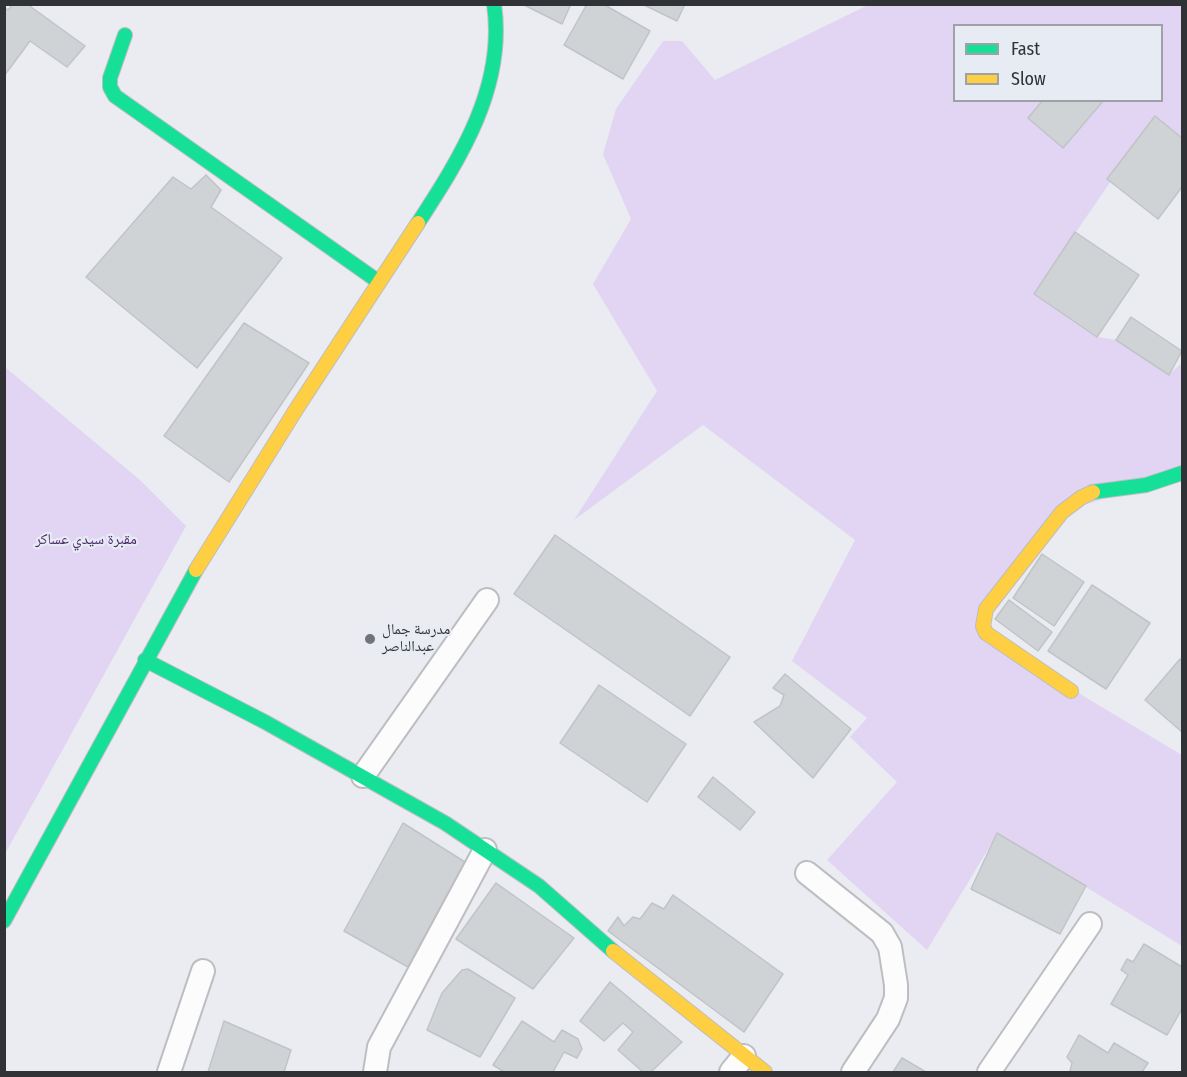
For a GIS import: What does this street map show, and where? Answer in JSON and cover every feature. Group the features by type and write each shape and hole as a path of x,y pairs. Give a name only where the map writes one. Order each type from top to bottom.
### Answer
{"street":[{"path":"4,921 145,660 216,536 379,282 430,208 476,122 492,80 497,54 497,22 494,4"},
{"path":"124,35 110,78 110,87 115,96 379,282"},
{"path":"1071,691 986,633 983,626 986,609 1062,512 1076,499 1091,491 1144,486 1182,473"},
{"path":"363,776 487,600"},
{"path":"145,660 363,776 445,823 539,886 738,1064 765,1072"},
{"path":"375,1072 379,1047 485,850"},
{"path":"807,873 882,933 890,947 896,998 888,1019 853,1072"},
{"path":"989,1072 1090,924"},
{"path":"169,1072 203,971"}],"green space":[{"path":"868,5 1182,5 1182,138 1155,117 1034,293 1097,337 1116,340 1168,375 1182,363 1182,474 1062,512 983,626 1085,697 1182,755 1182,946 998,833 927,950 827,860 897,782 850,737 867,718 792,661 855,540 703,425 574,520 657,391 593,284 631,219 603,154 616,109 663,41 682,41 715,80"},
{"name":"مقبرة سيدي عساكر","path":"5,367 140,480 186,526 5,854"}],"building":[{"path":"13,4 27,4 85,46 67,67 30,41 4,76 4,7 8,10"},
{"path":"522,4 571,4 562,24"},
{"path":"587,4 603,4 650,31 623,79 564,45"},
{"path":"642,4 685,4 677,21"},
{"path":"1041,102 1102,102 1063,148 1028,118"},
{"path":"1155,116 1182,138 1182,187 1158,219 1107,179"},
{"path":"206,175 221,190 211,207 282,258 197,368 86,277 173,177 191,189"},
{"path":"1075,232 1139,275 1097,337 1034,294"},
{"path":"1131,317 1182,351 1169,375 1116,340"},
{"path":"244,323 309,363 229,482 164,436"},
{"path":"555,535 730,657 690,716 514,594"},
{"path":"1042,554 1084,582 1054,626 1013,598"},
{"path":"1092,585 1150,623 1106,689 1048,651"},
{"path":"1009,600 1052,632 1038,651 995,619"},
{"path":"1180,659 1182,662 1182,732 1145,700"},
{"path":"785,674 851,729 813,778 754,722 780,706 784,695 773,688"},
{"path":"599,685 686,744 647,802 560,743"},
{"path":"713,777 755,812 740,830 698,797"},
{"path":"403,823 465,862 408,967 344,931"},
{"path":"997,833 1086,886 1060,934 971,889"},
{"path":"496,883 574,938 533,989 456,939"},
{"path":"673,895 783,974 744,1032 608,931 618,917 624,926 633,917 640,919 652,903 664,909"},
{"path":"1144,944 1182,967 1182,1009 1167,1035 1111,1004 1128,975 1121,970 1127,959 1133,962"},
{"path":"468,969 515,998 480,1057 427,1030 442,993 462,970"},
{"path":"610,982 682,1042 651,1072 643,1072 618,1050 633,1032 623,1023 604,1041 580,1021"},
{"path":"224,1021 291,1050 284,1072 208,1072"},
{"path":"522,1021 554,1042 562,1030 578,1039 582,1049 577,1058 564,1052 553,1072 504,1072 493,1065"},
{"path":"1079,1035 1108,1053 1114,1043 1148,1063 1142,1072 1072,1072 1070,1071 1072,1063 1067,1057"},
{"path":"902,1058 926,1072 893,1072"}],"traffic: fast":[{"path":"418,223 464,146 487,92 496,34 494,4"},
{"path":"125,35 110,78 110,87 115,96 379,282"},
{"path":"1093,492 1146,485 1182,473"},
{"path":"4,921 196,570"},
{"path":"145,660 265,722 445,823 539,886 613,951"}],"traffic: slow":[{"path":"196,570 297,408 418,223"},
{"path":"1071,691 986,633 983,626 986,609 1062,512 1093,492"},
{"path":"613,951 765,1072"}],"place":[{"name":"مدرسة جمال عبدالناصر","path":"370,639"}]}
